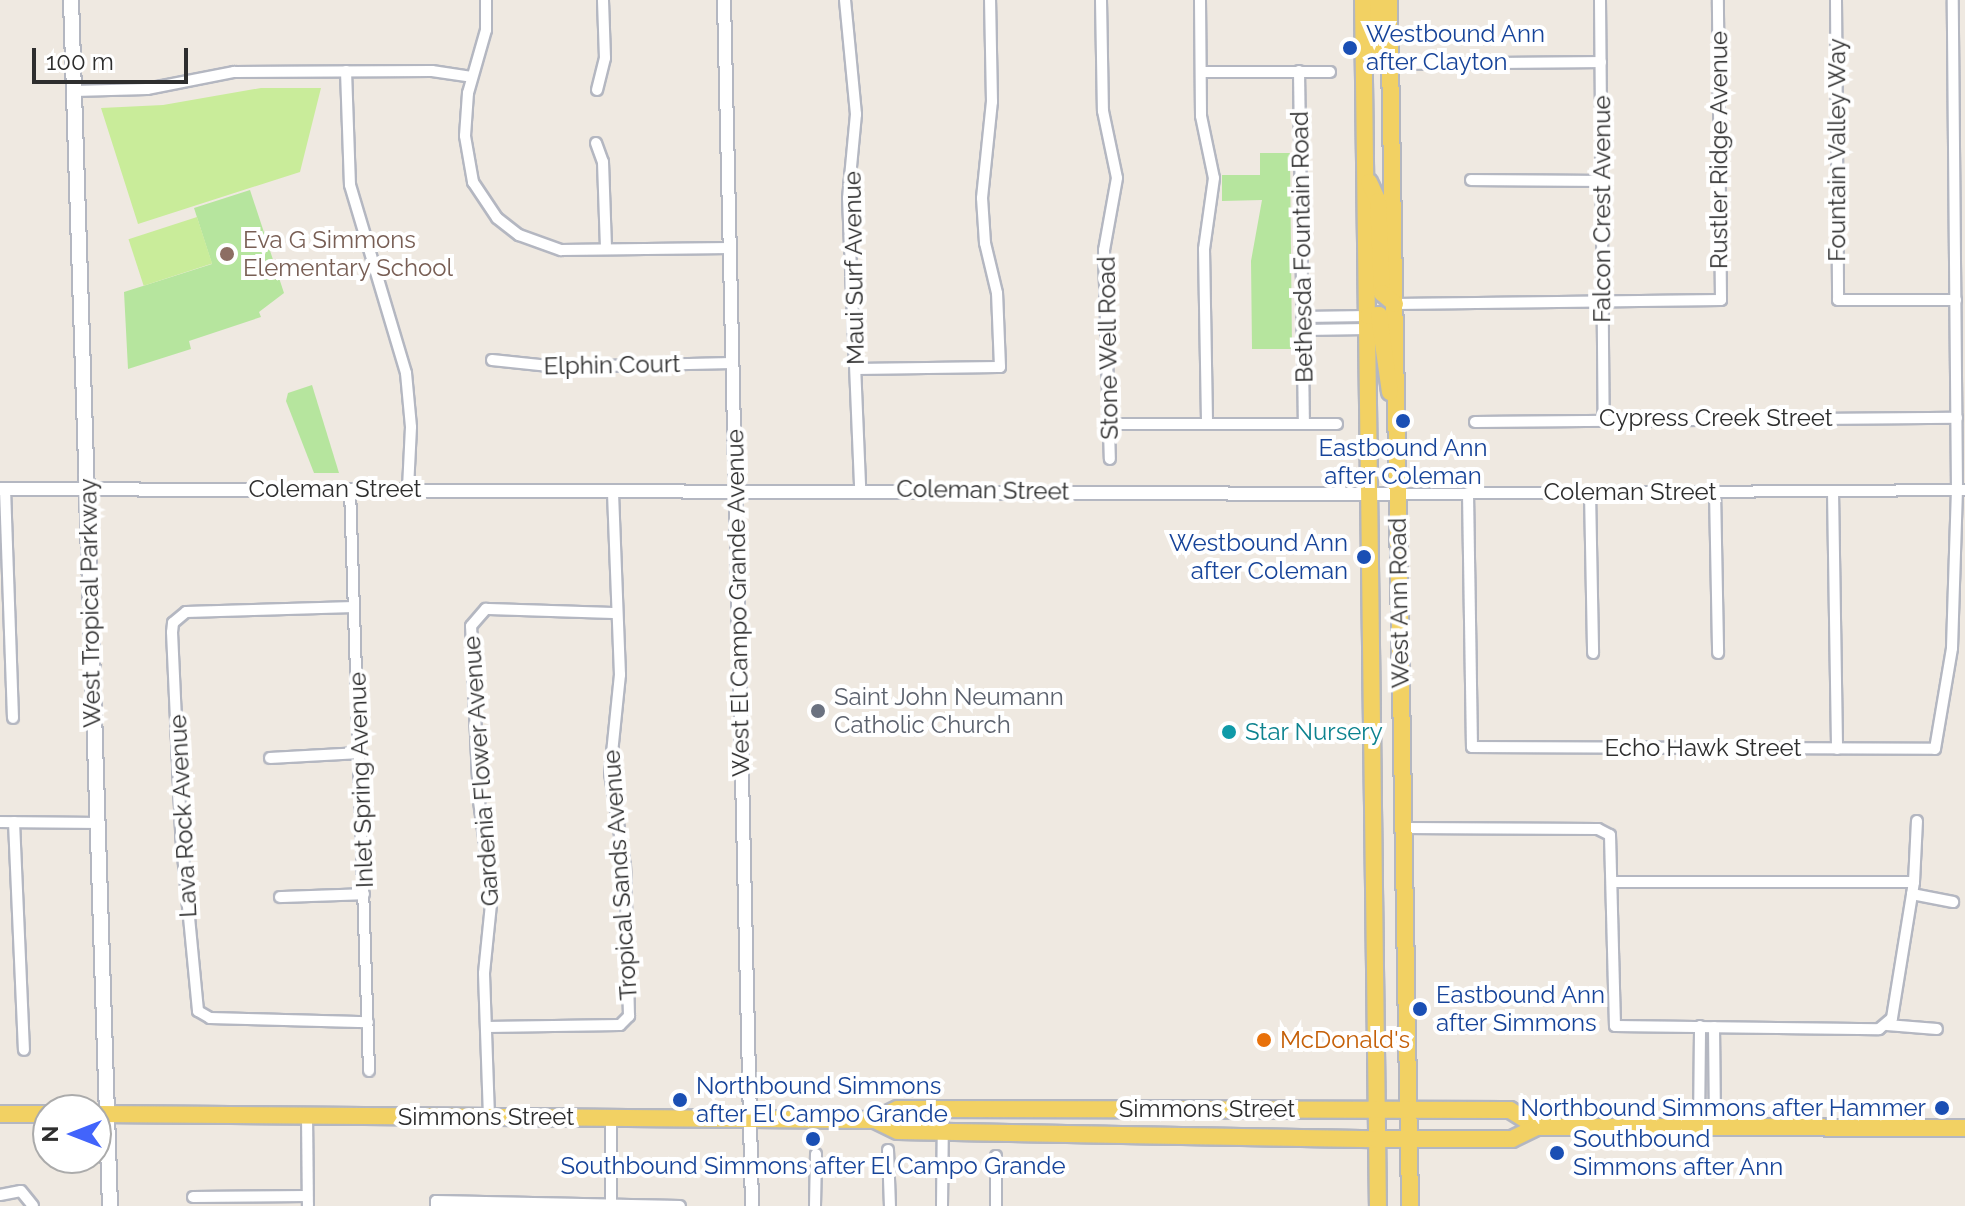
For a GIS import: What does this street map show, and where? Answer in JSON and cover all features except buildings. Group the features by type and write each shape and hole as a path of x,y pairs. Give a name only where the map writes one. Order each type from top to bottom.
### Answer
{"main road":[{"name":"West Tropical Parkway","path":"71,0 87,489 101,1094"},
{"name":"West Ann Road","path":"1363,0 1378,1206"},
{"path":"1378,0 1379,49 1391,64"},
{"name":"West Ann Road","path":"1389,0 1410,1206"},
{"path":"1365,173 1378,201 1382,293 1395,304"},
{"path":"1368,322 1379,315 1384,373 1396,413"},
{"path":"1374,829 1404,828"},
{"name":"Simmons Street","path":"875,1120 898,1109 1510,1110 1537,1127"},
{"path":"0,1114 32,1114"},
{"name":"Simmons Street","path":"112,1114 875,1120 898,1131 1376,1139 1512,1139 1537,1127 1965,1128"},
{"name":"West Tropical Parkway","path":"107,1174 110,1206"}],"street":[{"path":"486,0 486,30 472,77 465,120 468,166 479,195 519,235 561,250 730,248"},
{"path":"597,90 605,58 603,0"},
{"name":"West El Campo Grande Avenue","path":"724,0 752,1206"},
{"name":"Maui Surf Avenue","path":"845,0 856,114 848,198 860,489"},
{"path":"856,369 1000,367 997,293 985,243 982,198 992,102 990,0"},
{"name":"Stone Well Road","path":"1101,0 1103,111 1117,178 1104,250 1110,459"},
{"path":"1200,0 1201,116 1214,178 1204,249 1207,424"},
{"name":"Falcon Crest Avenue","path":"1600,0 1604,417"},
{"name":"Rustler Ridge Avenue","path":"1603,300 1721,300 1718,0"},
{"name":"Fountain Valley Way","path":"1836,0 1838,300 1956,300"},
{"path":"1953,0 1960,188 1956,300 1961,490"},
{"path":"1391,64 1601,62"},
{"path":"346,71 350,185 406,373 411,427 408,489"},
{"path":"74,91 147,89 234,72 432,71 472,77"},
{"name":"Bethesda Fountain Road","path":"1299,71 1304,424"},
{"path":"1201,72 1330,72"},
{"path":"596,143 603,162 606,249"},
{"path":"1471,180 1602,181"},
{"path":"1395,304 1603,300"},
{"path":"1303,317 1368,322"},
{"path":"1303,330 1368,322"},
{"name":"Elphin Court","path":"492,360 559,367 732,363"},
{"name":"Cypress Creek Street","path":"1475,422 1604,417 1957,418"},
{"path":"1107,424 1337,424"},
{"path":"2,489 13,718"},
{"name":"Coleman Street","path":"2,489 860,489 1371,494 1961,490"},
{"name":"Inlet Spring Avenue","path":"350,489 369,1071"},
{"name":"Tropical Sands Avenue","path":"487,1027 620,1025 625,1020 625,866 610,773 620,675 613,490"},
{"name":"Echo Hawk Street","path":"1468,493 1472,747 1935,749 1952,648 1961,490"},
{"path":"1715,491 1718,653"},
{"path":"1833,491 1837,749"},
{"path":"1590,492 1593,653"},
{"name":"Lava Rock Avenue","path":"354,607 192,611 179,616 172,632 181,834 195,1002 202,1016 368,1022"},
{"name":"Gardenia Flower Avenue","path":"489,1117 484,973 492,894 479,801 471,626 486,609 616,613"},
{"path":"270,758 360,753"},
{"path":"1887,1025 1913,888 1917,821"},
{"path":"0,822 95,823"},
{"path":"14,822 24,1050"},
{"path":"1404,828 1598,829 1613,843 1615,1026 1887,1025 1937,1029"},
{"path":"1614,882 1913,888 1953,902"},
{"path":"280,897 364,894"},
{"path":"1700,1026 1707,1127"},
{"path":"1707,1127 1714,1027"},
{"path":"942,1206 943,1109"},
{"path":"193,1197 307,1201 307,1115"},
{"path":"611,1118 611,1202"},
{"path":"888,1150 890,1206"},
{"path":"815,1206 816,1154"},
{"path":"996,1156 996,1206"},
{"path":"0,1195 14,1190 32,1203"},
{"path":"436,1203 611,1202 680,1205"}],"green space":[{"path":"261,88 321,88 300,172 138,224 101,108 163,105"},
{"path":"1260,153 1290,153 1292,349 1252,349 1251,261 1262,200 1222,201 1222,175 1260,175"},
{"path":"250,190 284,293 259,312 261,317 189,341 191,349 128,369 124,292 212,264 194,208"},
{"path":"197,217 212,264 144,286 129,239"},
{"path":"312,385 339,473 314,473 286,401 288,393"}],"place":[{"name":"Westbound Ann after Clayton","path":"1350,48"},
{"name":"Eva G Simmons Elementary School","path":"227,254"},
{"name":"Eastbound Ann after Coleman","path":"1403,421"},
{"name":"Westbound Ann after Coleman","path":"1364,557"},
{"name":"Saint John Neumann Catholic Church","path":"818,711"},
{"name":"Star Nursery","path":"1229,732"},
{"name":"Eastbound Ann after Simmons","path":"1420,1009"},
{"name":"McDonald's","path":"1264,1040"},
{"name":"Northbound Simmons after El Campo Grande","path":"680,1100"},
{"name":"Northbound Simmons after Hammer","path":"1942,1108"},
{"name":"Southbound Simmons after El Campo Grande","path":"813,1139"},
{"name":"Southbound Simmons after Ann","path":"1557,1153"}]}
